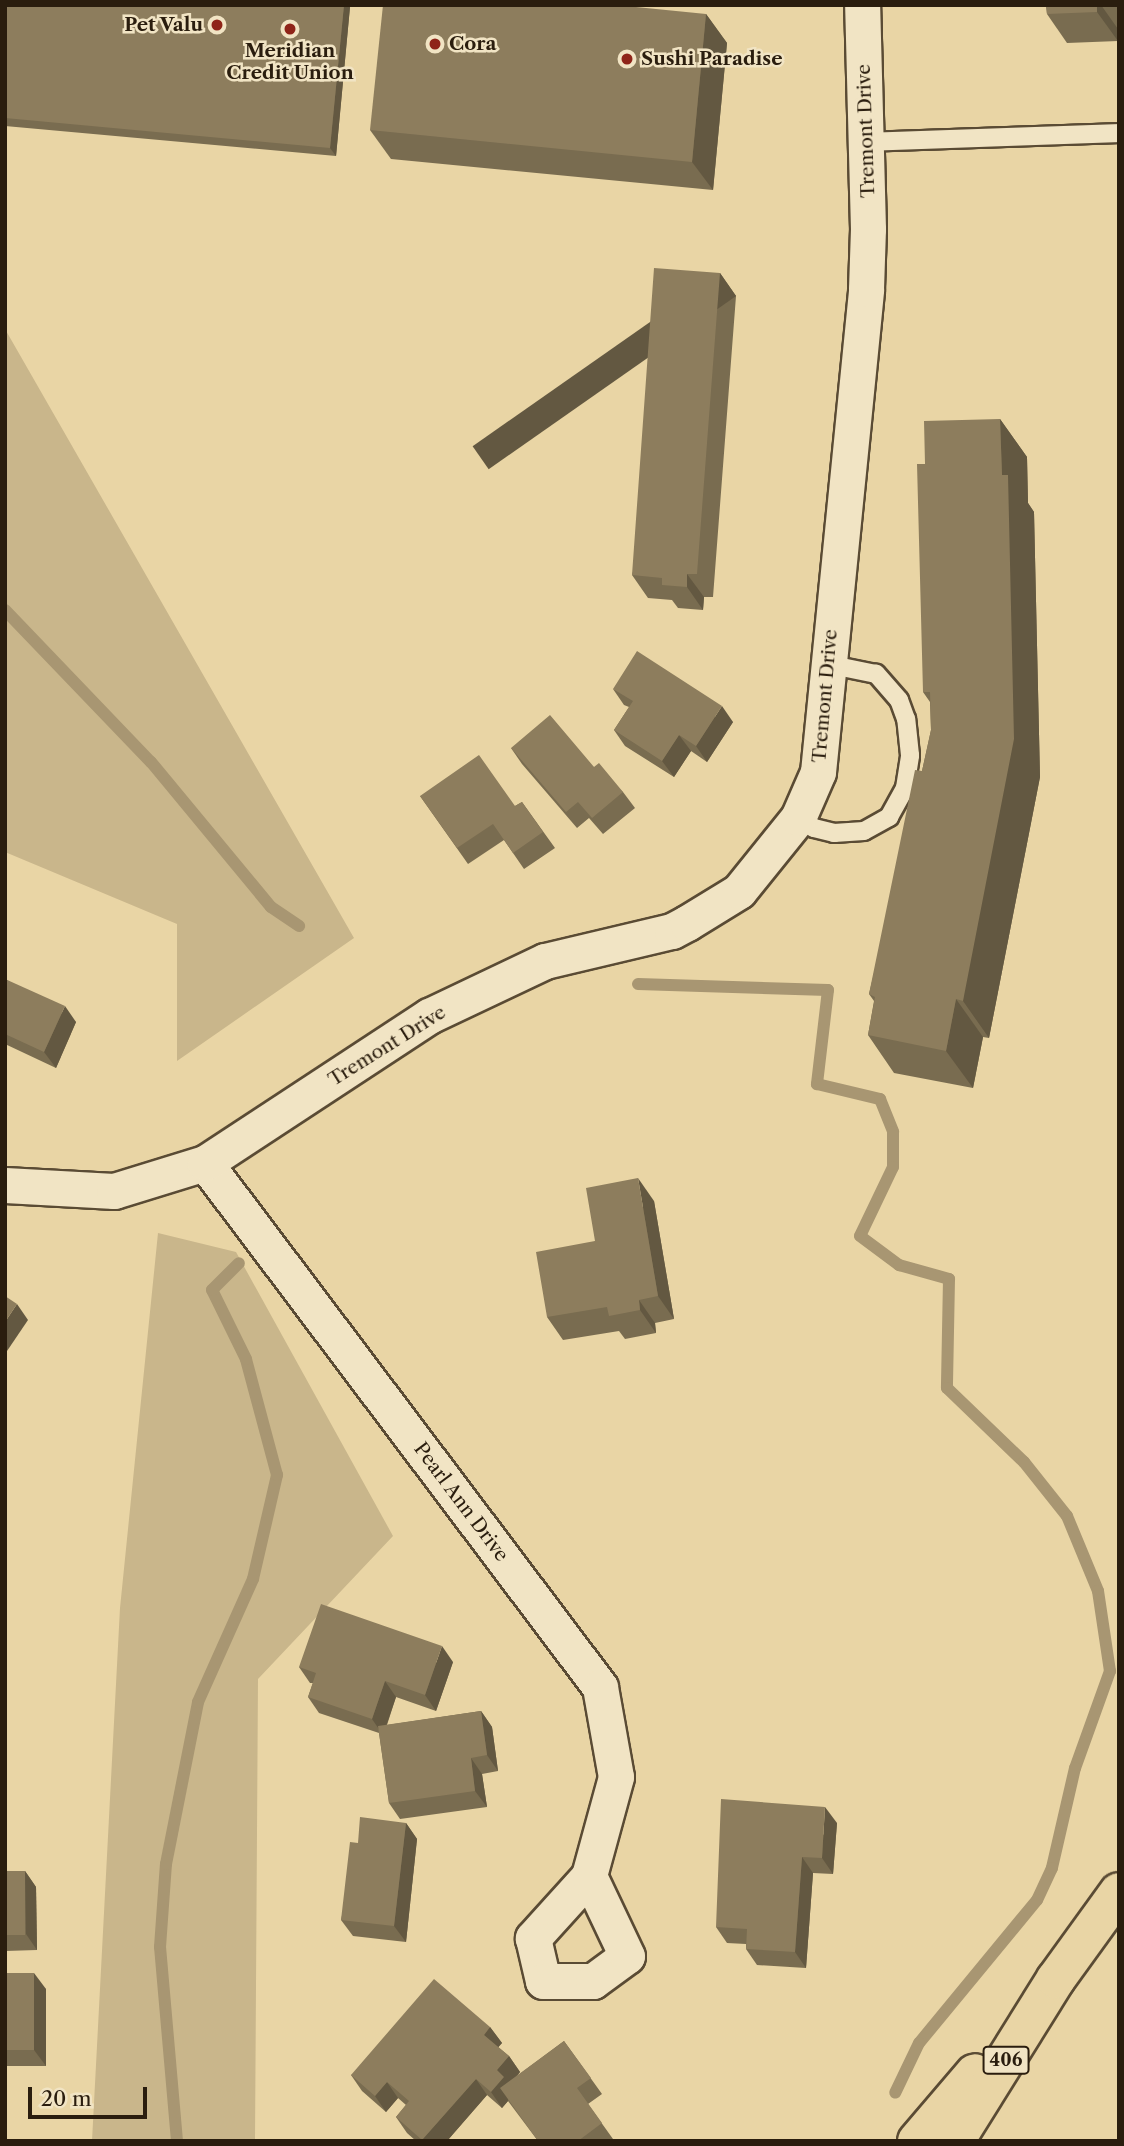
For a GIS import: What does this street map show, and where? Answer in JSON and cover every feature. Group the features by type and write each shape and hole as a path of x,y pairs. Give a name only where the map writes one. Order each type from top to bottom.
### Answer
{"highway":[{"name":"406","path":"955,2141 1056,1979 1119,1892"},
{"path":"917,2141 1056,1979"}],"street":[{"name":"Tremont Drive","path":"5,1185 114,1191 205,1163 429,1016 545,961 672,931 687,923 739,891 797,818 818,772 866,289 862,5"},
{"name":"Pearl Ann Drive","path":"205,1163 600,1687 616,1777 589,1876"}],"lane":[{"path":"866,142 1119,133"},
{"path":"797,818 814,828 834,833 864,831 889,817 905,788 910,755 906,719 899,700 876,674 827,664"}],"shaded area":[{"path":"5,329 354,938 177,1061 177,924 5,852"},
{"path":"158,1233 236,1252 393,1536 258,1679 255,2141 92,2141 120,1608"}],"building":[{"path":"5,5 344,5 330,148 5,118"},
{"path":"383,5 616,5 706,14 692,162 370,130"},
{"path":"1046,5 1097,5 1097,12 1047,14"},
{"path":"654,268 720,273 697,574 687,574 687,587 662,585 662,578 632,575"},
{"path":"1000,419 1002,475 1008,475 1014,739 963,1001 956,999 946,1051 868,1035 875,997 869,994 915,770 922,771 931,730 930,692 923,692 917,464 925,464 924,421"},
{"path":"637,651 722,706 696,746 679,735 662,761 614,730 633,701 613,689"},
{"path":"550,715 594,767 599,763 623,792 592,818 578,802 566,812 511,748"},
{"path":"479,755 515,806 522,802 543,832 513,853 493,824 457,848 420,796"},
{"path":"5,979 65,1006 44,1052 5,1034"},
{"path":"638,1178 658,1296 639,1300 640,1310 609,1316 607,1307 547,1317 536,1252 595,1241 586,1188"},
{"path":"5,1296 17,1304 5,1322"},
{"path":"321,1604 442,1646 425,1695 385,1681 372,1719 308,1697 316,1673 299,1667"},
{"path":"481,1711 487,1755 471,1758 475,1791 389,1803 378,1726"},
{"path":"721,1799 825,1807 822,1858 802,1857 795,1952 746,1949 747,1929 716,1927"},
{"path":"360,1817 406,1823 394,1926 341,1920 350,1842 358,1843"},
{"path":"5,1871 25,1871 25,1935 5,1935"},
{"path":"5,1973 34,1973 34,2050 5,2050"},
{"path":"434,1979 490,2027 484,2035 509,2056 497,2070 504,2077 491,2092 476,2079 422,2140 396,2117 409,2101 387,2082 375,2096 351,2075"},
{"path":"564,2041 591,2078 577,2088 602,2123 578,2141 538,2141 500,2088"}],"waterway":[{"path":"5,610 151,762 271,907 299,926"},
{"path":"638,984 828,990 817,1084 880,1099 893,1132 893,1167 860,1236 899,1265 949,1279 947,1388 1024,1462 1067,1516 1098,1591 1110,1671 1075,1768 1052,1868 1037,1900 919,2043 895,2093"},
{"path":"177,2141 160,1947 166,1864 198,1702 253,1579 277,1475 246,1359 212,1290 239,1263"}],"place":[{"name":"Pet Valu","path":"217,25"},
{"name":"Meridian Credit Union","path":"290,29"},
{"name":"Cora","path":"435,44"},
{"name":"Sushi Paradise","path":"627,59"}]}
